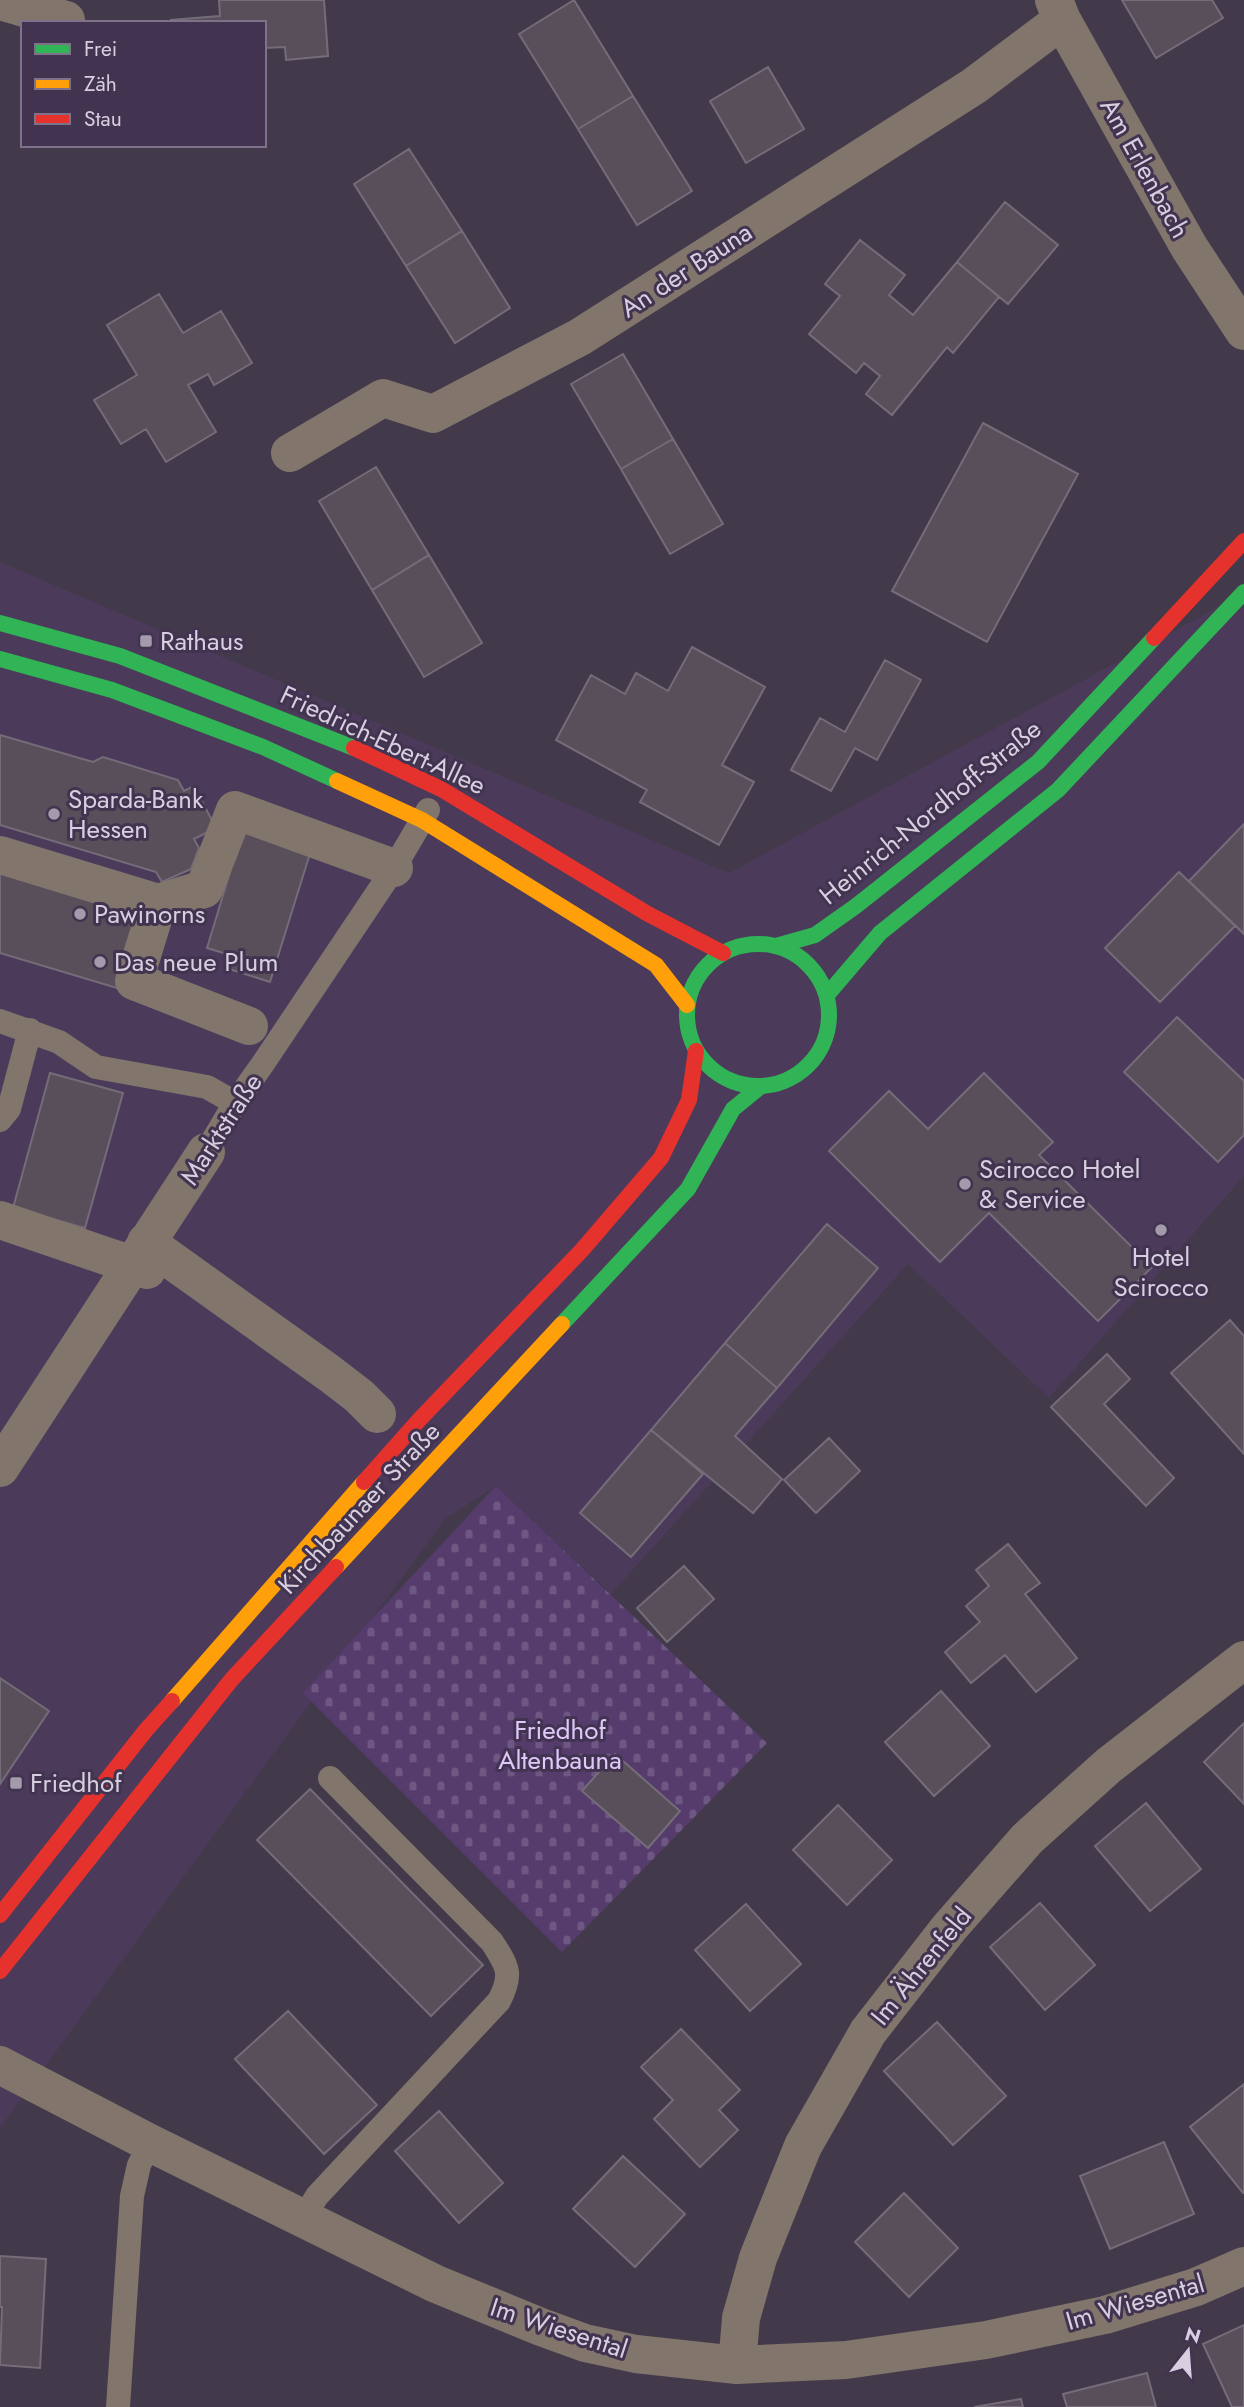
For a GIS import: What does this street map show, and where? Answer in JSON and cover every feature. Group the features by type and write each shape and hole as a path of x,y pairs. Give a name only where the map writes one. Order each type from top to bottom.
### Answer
{"street":[{"path":"0,1 66,20"},
{"name":"Am Erlenbach","path":"1058,10 1189,247 1244,331"},
{"name":"An der Bauna","path":"290,453 383,398 433,414 580,337 974,86 1058,10"},
{"name":"Heinrich-Nordhoff-Straße","path":"776,946 815,935 856,906 1038,762 1244,541"},
{"path":"827,995 880,933 1058,790 1244,592"},
{"name":"Friedrich-Ebert-Allee","path":"0,623 120,656 335,738 441,789 648,914 723,953"},
{"path":"0,659 112,690 263,747 422,820 656,965 687,1005"},
{"path":"0,855 158,903 204,889 235,810 394,868"},
{"path":"158,903 134,981 249,1026"},
{"path":"740,946 776,946 798,956 816,973 827,995 830,1012 824,1044 815,1058 791,1079 760,1087 741,1085 723,1078 708,1066 696,1051 688,1029 687,1005 694,984 706,966 723,953 740,946"},
{"name":"Kirchbaunaer Straße","path":"0,1915 146,1730 419,1420 582,1250 661,1158 689,1100 696,1051"},
{"name":"Kirchbaunaer Straße","path":"0,1971 232,1679 688,1189 733,1109 760,1087"},
{"name":"Marktstraße","path":"0,1468 89,1330 142,1259 206,1152"},
{"path":"0,1220 142,1259 329,1373 377,1414"},
{"name":"Im Ährenfeld","path":"737,2365 741,2318 758,2258 803,2146 868,2032 949,1928 1027,1839 1108,1766 1244,1660"},
{"name":"Im Wiesental","path":"0,2065 150,2143 436,2284 541,2328 585,2343 636,2354 737,2365 846,2360 986,2340 1105,2315 1196,2287 1244,2266"}],"lane":[{"name":"Marktstraße","path":"206,1152 235,1103 394,868 441,789"},
{"path":"0,1021 59,1042 96,1067 207,1087 235,1103"},
{"path":"0,1120 9,1109 30,1030"},
{"path":"303,2219 317,2196 499,2000 508,1983 504,1962 492,1942 330,1778"},
{"path":"118,2407 132,2196 139,2165 150,2143"}],"shaded area":[{"path":"0,562 729,873 1244,593 1244,1176 1049,1398 908,1264 611,1594 496,1486 445,1519 0,2128"}],"green space":[{"name":"Friedhof Altenbauna","path":"496,1486 767,1743 562,1952 303,1693"}],"building":[{"path":"219,0 324,0 328,56 286,60 285,47 266,48 266,21 171,21 220,16"},
{"path":"574,0 633,96 578,129 519,34"},
{"path":"1122,0 1212,0 1223,18 1156,58"},
{"path":"768,67 804,129 746,163 710,101"},
{"path":"633,96 692,191 637,225 578,129"},
{"path":"409,149 462,231 406,266 354,184"},
{"path":"1005,202 1058,245 1008,304 957,262"},
{"path":"462,231 510,308 455,343 406,266"},
{"path":"860,240 905,275 889,295 913,315 957,262 999,297 953,353 947,347 892,415 866,394 880,376 864,363 856,373 809,334 840,296 825,284"},
{"path":"159,294 183,333 221,311 252,363 214,385 208,374 188,385 216,432 166,462 146,429 121,444 94,400 137,375 107,325"},
{"path":"623,354 673,439 621,469 571,384"},
{"path":"983,423 1078,474 987,642 892,591"},
{"path":"673,439 723,524 670,554 621,469"},
{"path":"376,467 429,555 372,590 319,501"},
{"path":"429,555 482,643 424,677 372,590"},
{"path":"692,647 765,687 722,765 754,782 719,845 640,802 647,790 556,740 591,675 625,694 636,673 668,691"},
{"path":"885,660 921,680 877,760 855,748 831,791 791,770 820,718 845,732"},
{"path":"0,735 93,762 103,757 178,780 184,791 194,786 216,828 194,839 199,848 191,869 162,882 156,872 0,825"},
{"path":"1244,824 1244,934 1189,881"},
{"path":"244,826 312,847 270,982 226,968 230,955 207,948"},
{"path":"0,869 140,910 117,988 0,953"},
{"path":"1179,872 1235,926 1160,1002 1105,948"},
{"path":"1177,1017 1244,1081 1244,1135 1218,1162 1124,1072"},
{"path":"50,1073 123,1093 85,1228 13,1208"},
{"name":"Scirocco Hotel & Service","path":"984,1073 1053,1142 1039,1155 1152,1267 1098,1321 989,1213 940,1262 829,1151 889,1091 928,1129"},
{"path":"827,1224 878,1268 777,1388 725,1343"},
{"path":"1230,1320 1244,1336 1244,1454 1171,1373"},
{"path":"725,1343 777,1388 735,1436 782,1479 753,1513 651,1430"},
{"path":"1107,1354 1130,1379 1104,1404 1174,1478 1146,1506 1051,1407"},
{"path":"651,1430 703,1474 631,1557 580,1513"},
{"path":"829,1438 860,1471 816,1513 784,1480"},
{"path":"1008,1544 1040,1583 1025,1594 1077,1658 1036,1692 1005,1655 971,1683 945,1652 980,1622 966,1606 989,1586 976,1570"},
{"path":"684,1566 714,1599 667,1642 637,1608"},
{"path":"0,1678 49,1711 0,1784"},
{"path":"941,1691 990,1746 934,1796 885,1742"},
{"path":"1244,1723 1244,1804 1204,1762"},
{"path":"615,1754 680,1811 648,1848 582,1791"},
{"path":"310,1789 483,1965 431,2016 257,1840"},
{"path":"1146,1803 1201,1869 1150,1911 1095,1846"},
{"path":"838,1805 892,1860 847,1905 793,1850"},
{"path":"1040,1903 1095,1965 1045,2010 990,1947"},
{"path":"746,1904 801,1964 750,2011 695,1950"},
{"path":"288,2011 377,2105 324,2154 235,2059"},
{"path":"937,2022 1006,2096 953,2145 884,2071"},
{"path":"681,2029 740,2090 719,2110 738,2130 700,2167 654,2119 673,2100 641,2067"},
{"path":"1244,2084 1244,2192 1243,2193 1190,2127"},
{"path":"439,2111 503,2183 459,2223 395,2151"},
{"path":"1164,2142 1194,2214 1110,2249 1080,2176"},
{"path":"623,2156 685,2214 635,2267 573,2209"},
{"path":"904,2193 958,2248 909,2297 855,2242"},
{"path":"0,2256 46,2259 40,2368 0,2365"},
{"path":"1244,2325 1244,2407 1232,2407 1203,2344"},
{"path":"1147,2373 1156,2407 1067,2407 1063,2394"},
{"path":"1021,2399 1023,2407 974,2407"}],"traffic: fast":[{"path":"827,995 880,933 1058,790 1244,592"},
{"path":"0,623 120,656 354,748"},
{"path":"776,946 815,935 856,906 1038,762 1154,638"},
{"path":"0,659 112,690 263,747 337,781"},
{"path":"758,944 785,949 808,965 824,988 829,1015 824,1042 808,1065 785,1081 758,1086 731,1081 708,1065 692,1042 687,1015 692,988 708,965 731,949 758,944"},
{"path":"562,1324 688,1189 733,1109 760,1087"}],"traffic: slow":[{"path":"337,781 422,820 656,965 687,1005"},
{"path":"336,1567 562,1324"},
{"path":"172,1701 364,1482"}],"traffic: jam":[{"path":"1154,638 1244,541"},
{"path":"354,748 441,789 648,914 723,953"},
{"path":"364,1482 419,1420 582,1250 661,1158 689,1100 696,1051"},
{"path":"0,1971 232,1679 336,1567"},
{"path":"0,1915 172,1701"}],"place":[{"name":"Rathaus","path":"146,641"},
{"name":"Sparda-Bank Hessen","path":"54,814"},
{"name":"Pawinorns","path":"80,914"},
{"name":"Das neue Plum","path":"100,962"},
{"name":"Scirocco Hotel & Service","path":"965,1184"},
{"name":"Hotel Scirocco","path":"1161,1230"},
{"name":"Friedhof","path":"16,1783"}]}
